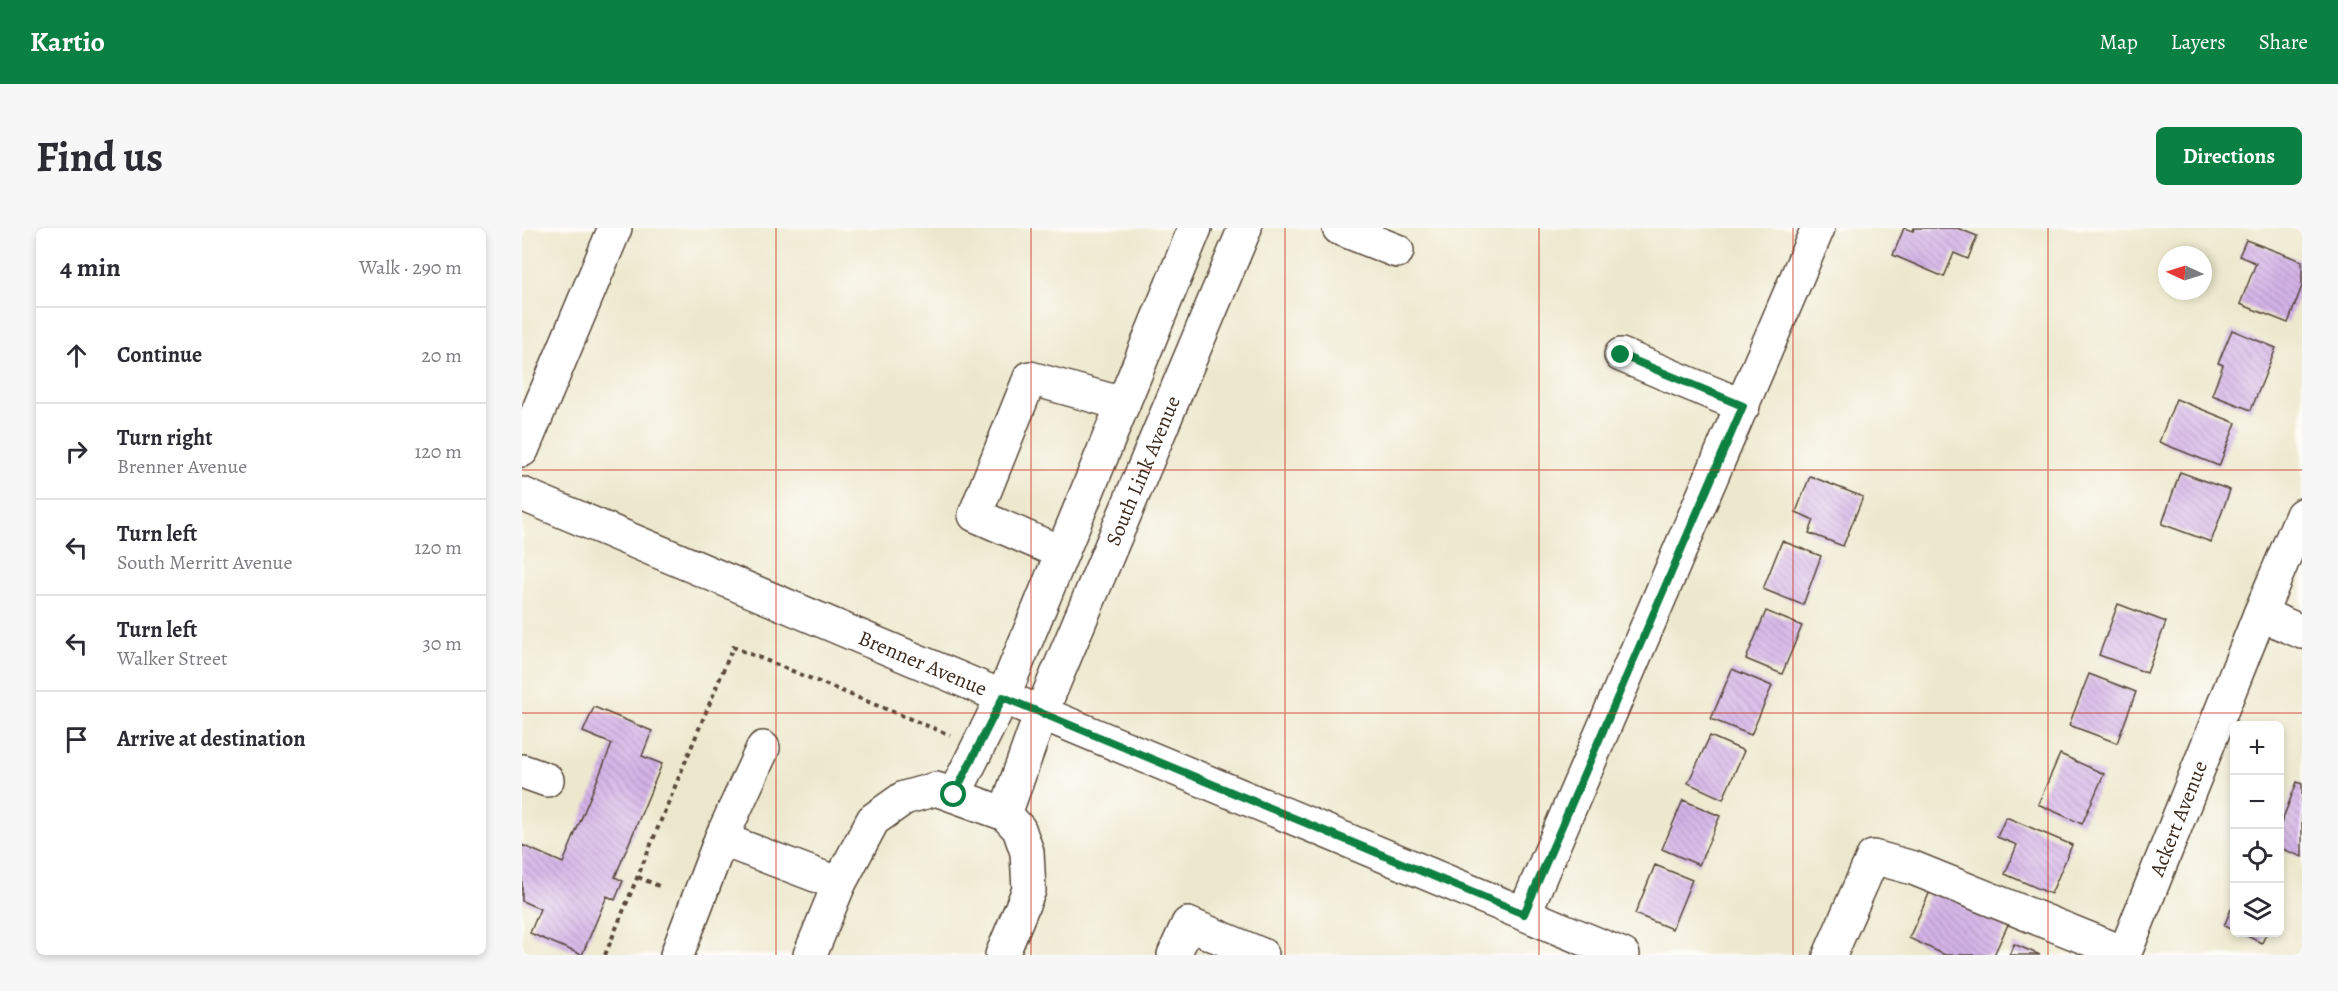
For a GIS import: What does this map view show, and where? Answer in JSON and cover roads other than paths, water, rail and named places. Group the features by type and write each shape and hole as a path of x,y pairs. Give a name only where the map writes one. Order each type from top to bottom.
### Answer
{"street":[{"path":"522,450 615,228"},
{"name":"South Link Avenue","path":"954,795 1003,697 1195,228"},
{"name":"South Link Avenue","path":"1005,814 1041,713 1245,228"},
{"path":"1339,228 1396,251"},
{"path":"1524,914 1818,228"},
{"path":"1621,355 1743,406"},
{"path":"1062,553 975,515 1030,378 1123,404"},
{"name":"Brenner Avenue","path":"522,494 1623,955"},
{"name":"Ackert Avenue","path":"2124,954 2302,515"},
{"path":"2260,614 2302,632"},
{"path":"677,955 721,839 763,748"},
{"path":"810,955 839,884 873,820 904,798 936,789 1005,814 1019,829 1027,852 1029,890 1002,955"},
{"path":"721,839 839,884"},
{"path":"1830,955 1873,857 1913,868 2124,954"},
{"path":"1174,955 1188,924 1262,955"}]}
